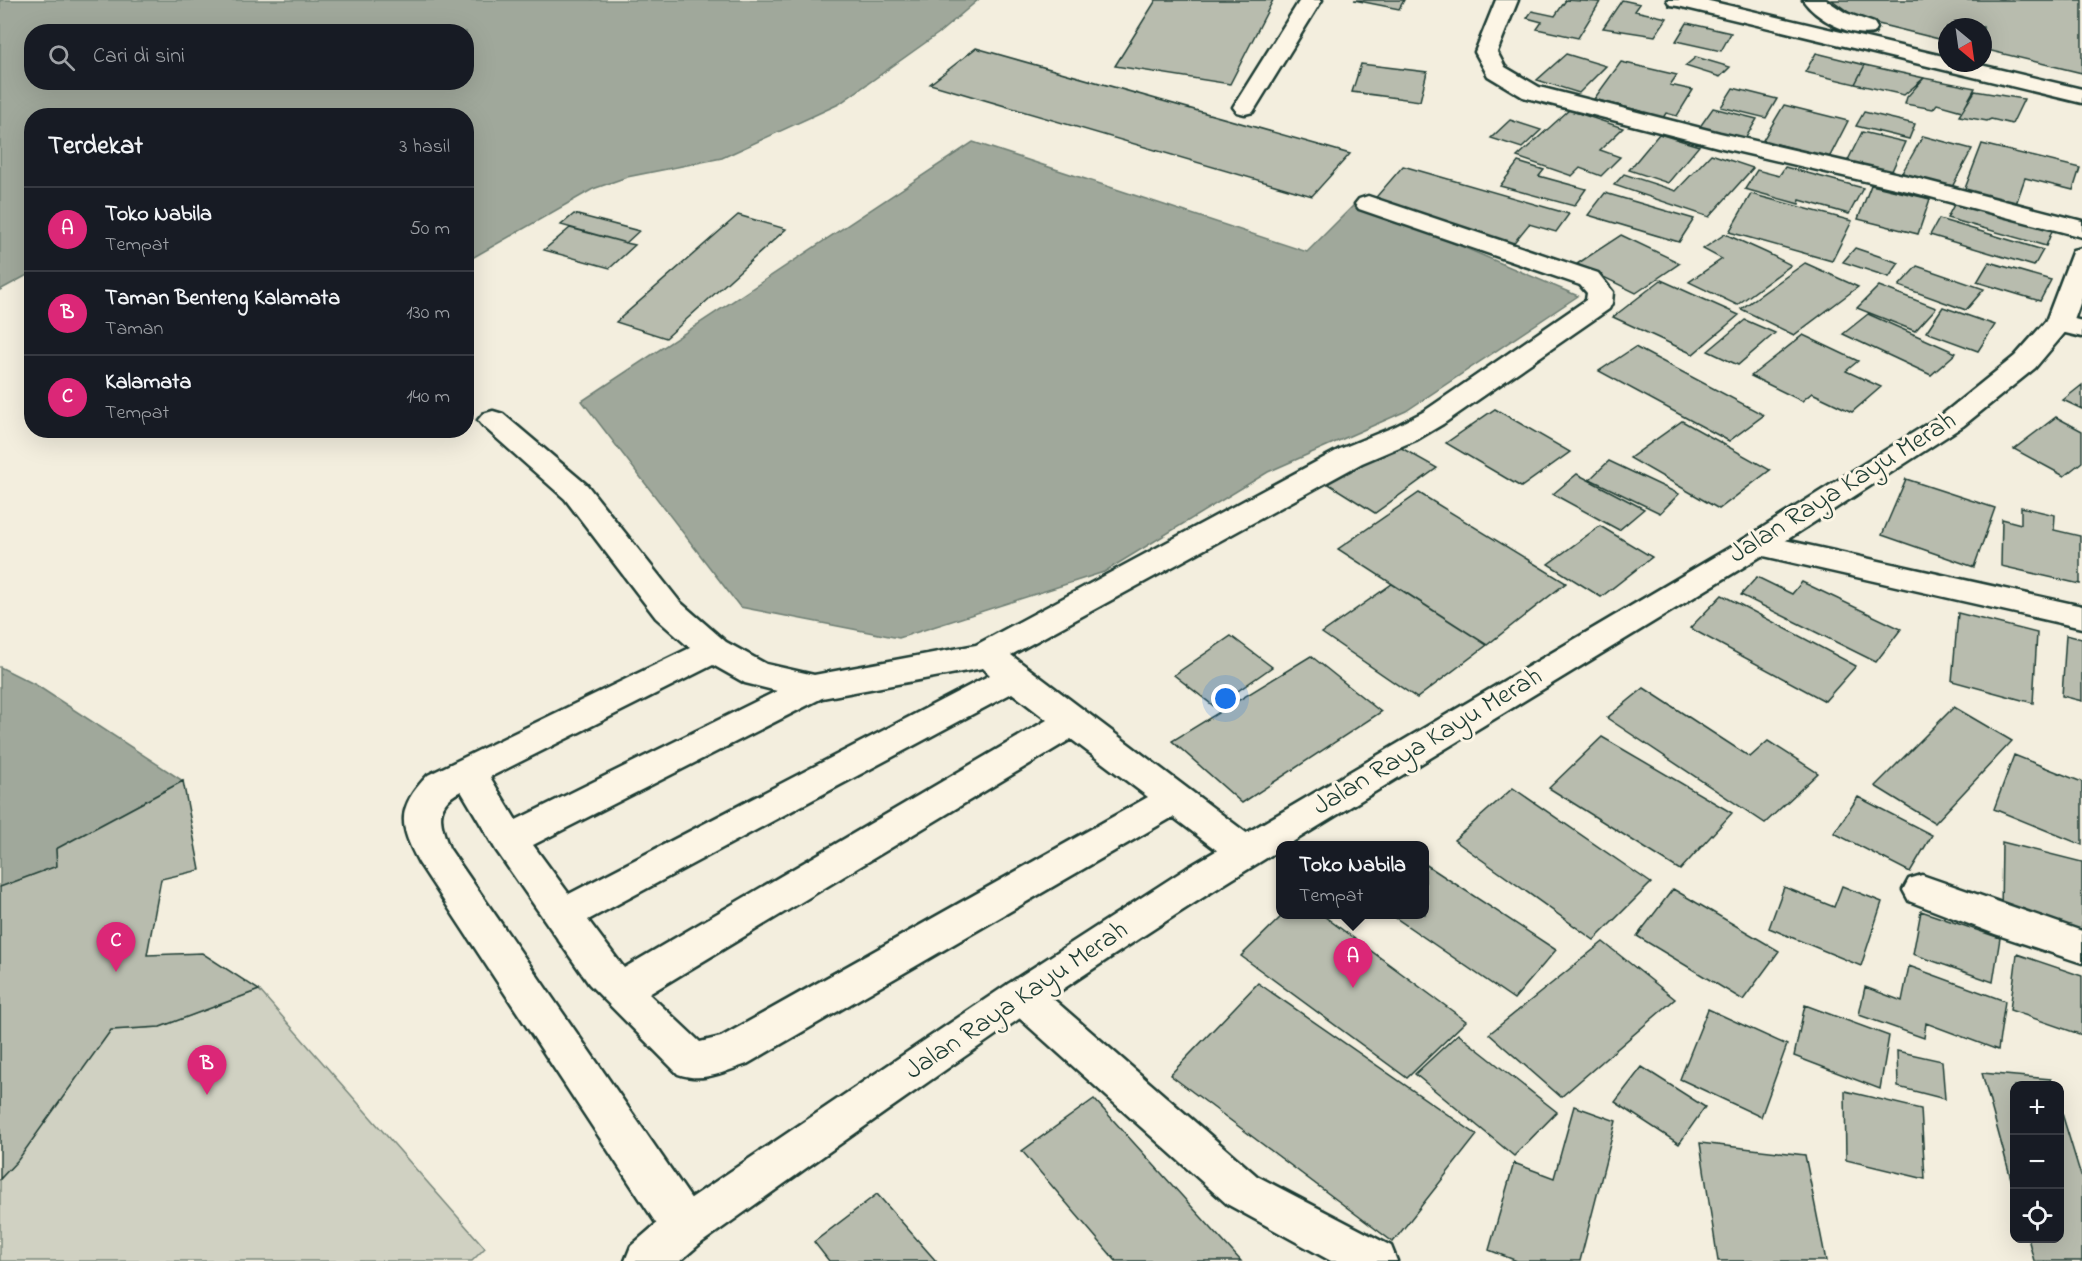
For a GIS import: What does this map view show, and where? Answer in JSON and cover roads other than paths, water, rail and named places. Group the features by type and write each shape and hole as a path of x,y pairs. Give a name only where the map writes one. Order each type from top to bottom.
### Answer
{"main road":[{"path":"1245,107 1311,0"},
{"path":"1507,0 1486,52 1496,71 1531,92 1718,140 1912,184 2082,229"},
{"path":"1678,0 2082,96"},
{"path":"1814,0 1826,12 1851,24 1938,45"},
{"path":"1992,58 2082,80"},
{"path":"509,840 814,687 988,654 1351,456 1406,433 1433,418 1599,303 1600,292 1589,279 1368,204"},
{"name":"Jalan Raya Kayu Merah","path":"647,1261 685,1228 1022,996 1244,851 1442,735 1756,544 1953,420 2070,326 2082,256"},
{"path":"493,420 576,492 668,610 714,650 757,674 814,687"},
{"path":"1756,544 2082,617"},
{"path":"685,1228 432,853 422,825 424,803 441,785 714,650"},
{"path":"988,654 1014,677 1244,851"},
{"path":"561,916 1014,677"},
{"path":"620,991 1074,721"},
{"path":"468,771 509,840 561,916 620,991 692,1061 708,1059 733,1051 1175,799"},
{"path":"1922,890 2009,923 2082,947"},
{"path":"1022,996 1242,1190 1375,1261"}],"place":[{"name":"Kalamata","path":"116,972"},
{"name":"Toko Nabila","path":"1353,988"},
{"name":"Taman Benteng Kalamata","path":"207,1095"}]}
